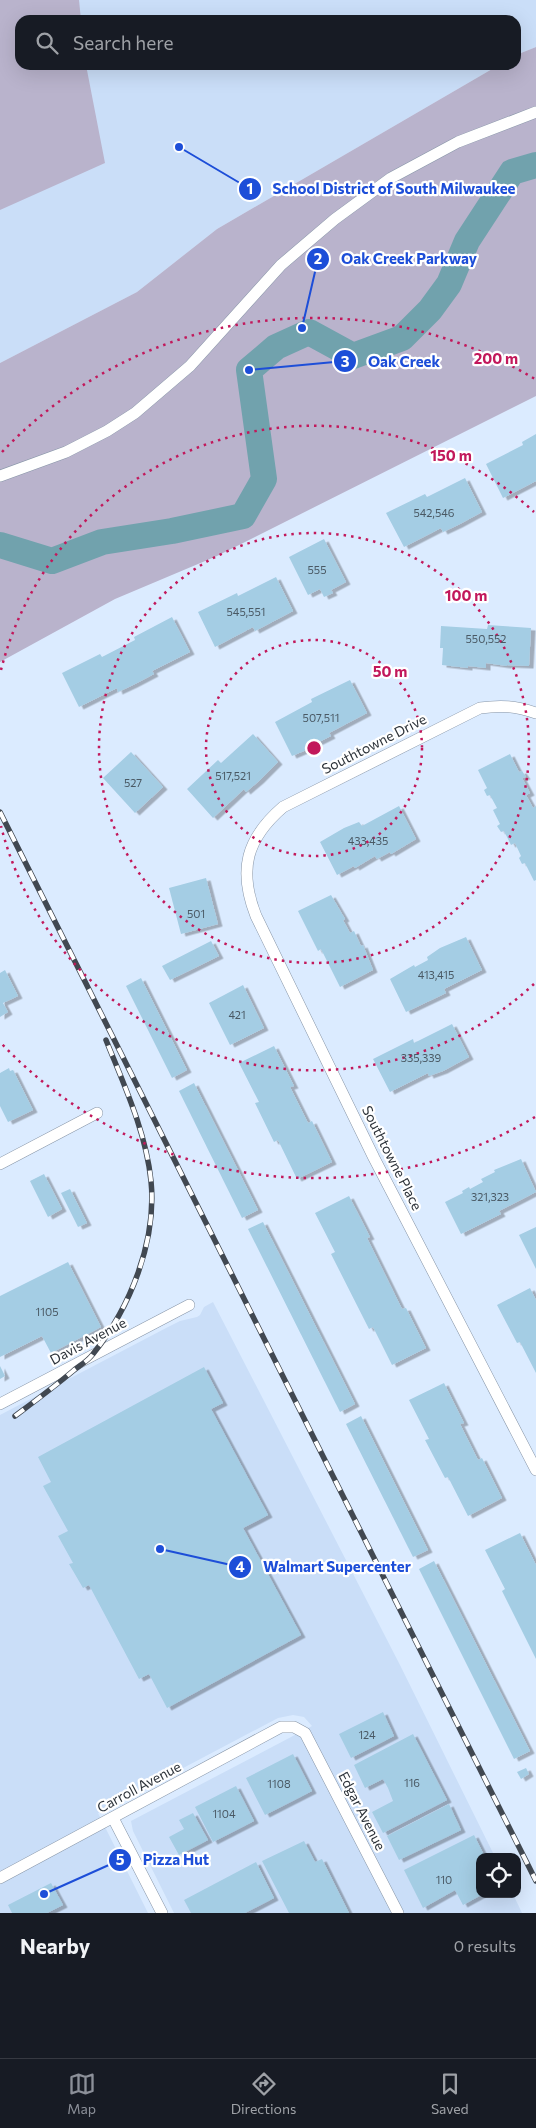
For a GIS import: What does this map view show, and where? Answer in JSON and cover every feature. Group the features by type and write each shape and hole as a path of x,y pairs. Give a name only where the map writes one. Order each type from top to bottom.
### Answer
{"street":[{"path":"0,476 66,452 107,431 135,413 190,366 281,265 335,219 391,178 458,142 536,112"},
{"name":"Southtowne Drive","path":"249,852 255,838 268,820 283,807 463,716 480,708 501,705 518,707 536,713"},
{"name":"Southtowne Place","path":"249,852 246,872 248,895 256,916 374,1158 536,1470"},
{"path":"0,1164 97,1114"},
{"name":"Davis Avenue","path":"0,1404 189,1305"},
{"name":"Carroll Avenue","path":"0,1878 282,1727 294,1727"},
{"name":"Edgar Avenue","path":"294,1727 305,1733 398,1913"},
{"path":"113,1818 162,1913"}],"shaded area":[{"path":"0,0 536,0 536,47 521,53 521,15 15,15 15,70 490,70 217,229 137,292 0,363"},
{"path":"0,0 79,0 80,15 15,15 15,70 87,70 105,163 0,210"},
{"path":"536,47 536,396 217,556 115,599 0,662 0,363 137,292 217,229 490,70 521,70 521,53"},
{"path":"213,1302 400,1665 493,1853 476,1853 476,1898 515,1898 522,1913 174,1913 133,1831 131,1821 312,1726 304,1717 293,1715 278,1718 98,1813 148,1913 0,1913 0,1415 180,1321 197,1317 204,1307"}],"building":[{"path":"536,434 536,481 503,498 486,464 523,445 522,442"},
{"path":"465,478 482,512 443,532 441,528 404,547 386,513 425,494 427,497"},
{"path":"324,539 346,582 331,590 333,593 324,597 320,589 308,595 289,557"},
{"path":"276,577 293,611 255,631 253,627 215,647 198,612 237,593 238,596"},
{"path":"172,617 190,652 152,671 154,674 133,685 118,692 117,688 79,707 62,673 100,654 102,657 135,640 134,637"},
{"path":"488,625 531,628 529,666 507,666 486,663 486,668 468,666 468,668 442,665 443,648 440,648 441,626 487,629"},
{"path":"350,680 367,713 329,733 331,736 317,743 318,745 292,756 275,722 312,702 311,699"},
{"path":"253,734 278,762 259,781 246,792 244,789 213,818 187,789 218,760 221,763"},
{"path":"131,752 163,787 135,813 103,778"},
{"path":"510,754 519,772 522,771 526,777 522,778 530,793 526,795 533,808 536,806 536,880 534,881 525,863 522,864 519,858 521,856 515,843 511,845 504,831 501,832 497,826 500,824 493,810 497,808 490,795 487,796 484,790 487,788 478,770"},
{"path":"399,806 416,839 391,854 390,852 377,859 375,856 355,868 354,866 337,875 320,842 344,828 359,822 362,826"},
{"path":"206,878 218,924 181,934 169,888"},
{"path":"331,895 345,919 343,920 350,933 354,931 361,946 363,945 373,970 340,987 321,949 318,951 298,911"},
{"path":"466,937 482,970 444,989 446,993 406,1012 390,979 414,965 415,967 428,960 427,957 440,948"},
{"path":"211,941 219,956 170,980 162,966"},
{"path":"5,970 18,996 3,1003 8,1012 0,1017 0,973"},
{"path":"141,978 187,1070 172,1078 126,986"},
{"path":"243,985 264,1028 230,1045 209,1003"},
{"path":"452,1024 469,1057 443,1071 429,1076 428,1073 390,1092 373,1059 413,1039 414,1043"},
{"path":"274,1046 294,1086 290,1087 308,1123 312,1121 332,1162 297,1179 278,1140 274,1142 255,1103 259,1102 239,1063"},
{"path":"9,1068 10,1071 13,1070 33,1110 8,1122 0,1106 0,1073"},
{"path":"194,1083 258,1210 242,1218 179,1091"},
{"path":"521,1159 536,1192 499,1211 501,1214 461,1234 445,1202 463,1193 462,1191 469,1187 470,1189 483,1182 481,1179 495,1172 494,1170"},
{"path":"44,1174 62,1209 48,1217 30,1181"},
{"path":"70,1189 87,1223 78,1227 61,1193"},
{"path":"349,1196 370,1237 367,1238 402,1309 406,1308 426,1348 392,1365 373,1327 369,1329 331,1254 335,1252 315,1213"},
{"path":"263,1222 355,1404 340,1412 248,1229"},
{"path":"536,1227 536,1269 519,1235"},
{"path":"68,1262 101,1327 51,1353 42,1336 0,1357 0,1296"},
{"path":"530,1288 536,1300 536,1373 520,1342 517,1343 497,1305"},
{"path":"0,1366 5,1376 0,1379"},
{"path":"204,1367 223,1403 211,1409 268,1515 243,1528 301,1635 167,1708 149,1674 139,1679 89,1585 83,1588 69,1564 73,1563 58,1536 68,1531 43,1486 51,1482 38,1457"},
{"path":"444,1383 464,1423 460,1424 478,1460 482,1458 502,1498 468,1516 448,1477 445,1478 425,1440 429,1439 409,1400"},
{"path":"361,1416 428,1550 413,1557 346,1424"},
{"path":"520,1533 536,1565 536,1659 502,1591 505,1589 485,1550"},
{"path":"434,1561 530,1751 514,1759 419,1569"},
{"path":"383,1712 394,1736 351,1758 339,1734"},
{"path":"413,1734 447,1800 383,1833 372,1812 393,1801 388,1788 383,1779 365,1788 354,1765"},
{"path":"293,1754 312,1791 265,1815 246,1778"},
{"path":"526,1768 529,1774 521,1779 517,1772"},
{"path":"236,1786 254,1821 213,1842 195,1807"},
{"path":"449,1804 461,1830 399,1860 387,1836"},
{"path":"193,1813 208,1840 179,1855 169,1837 184,1829 179,1820"},
{"path":"474,1835 483,1853 476,1853 476,1898 463,1905 455,1890 423,1908 404,1870"},
{"path":"304,1841 315,1862 322,1859 349,1913 289,1913 262,1861"},
{"path":"256,1862 274,1898 245,1913 191,1913 184,1900"},
{"path":"51,1883 63,1905 47,1913 12,1913 8,1905"}],"waterway":[{"path":"0,545 52,561 102,542 172,531 243,516 264,479 249,370 276,347 309,332 353,356 402,338 430,310 449,284 467,241 512,172 536,165"}],"railway":[{"path":"0,812 536,1881"},
{"path":"15,1416 93,1354 119,1316 138,1273 145,1250 152,1204 148,1163 127,1091 106,1040"}],"place":[{"name":"School District of South Milwaukee","path":"179,147"},
{"name":"Oak Creek Parkway","path":"302,328"},
{"name":"Oak Creek","path":"249,370"},
{"name":"Walmart Supercenter","path":"160,1549"},
{"name":"Pizza Hut","path":"44,1894"}]}
